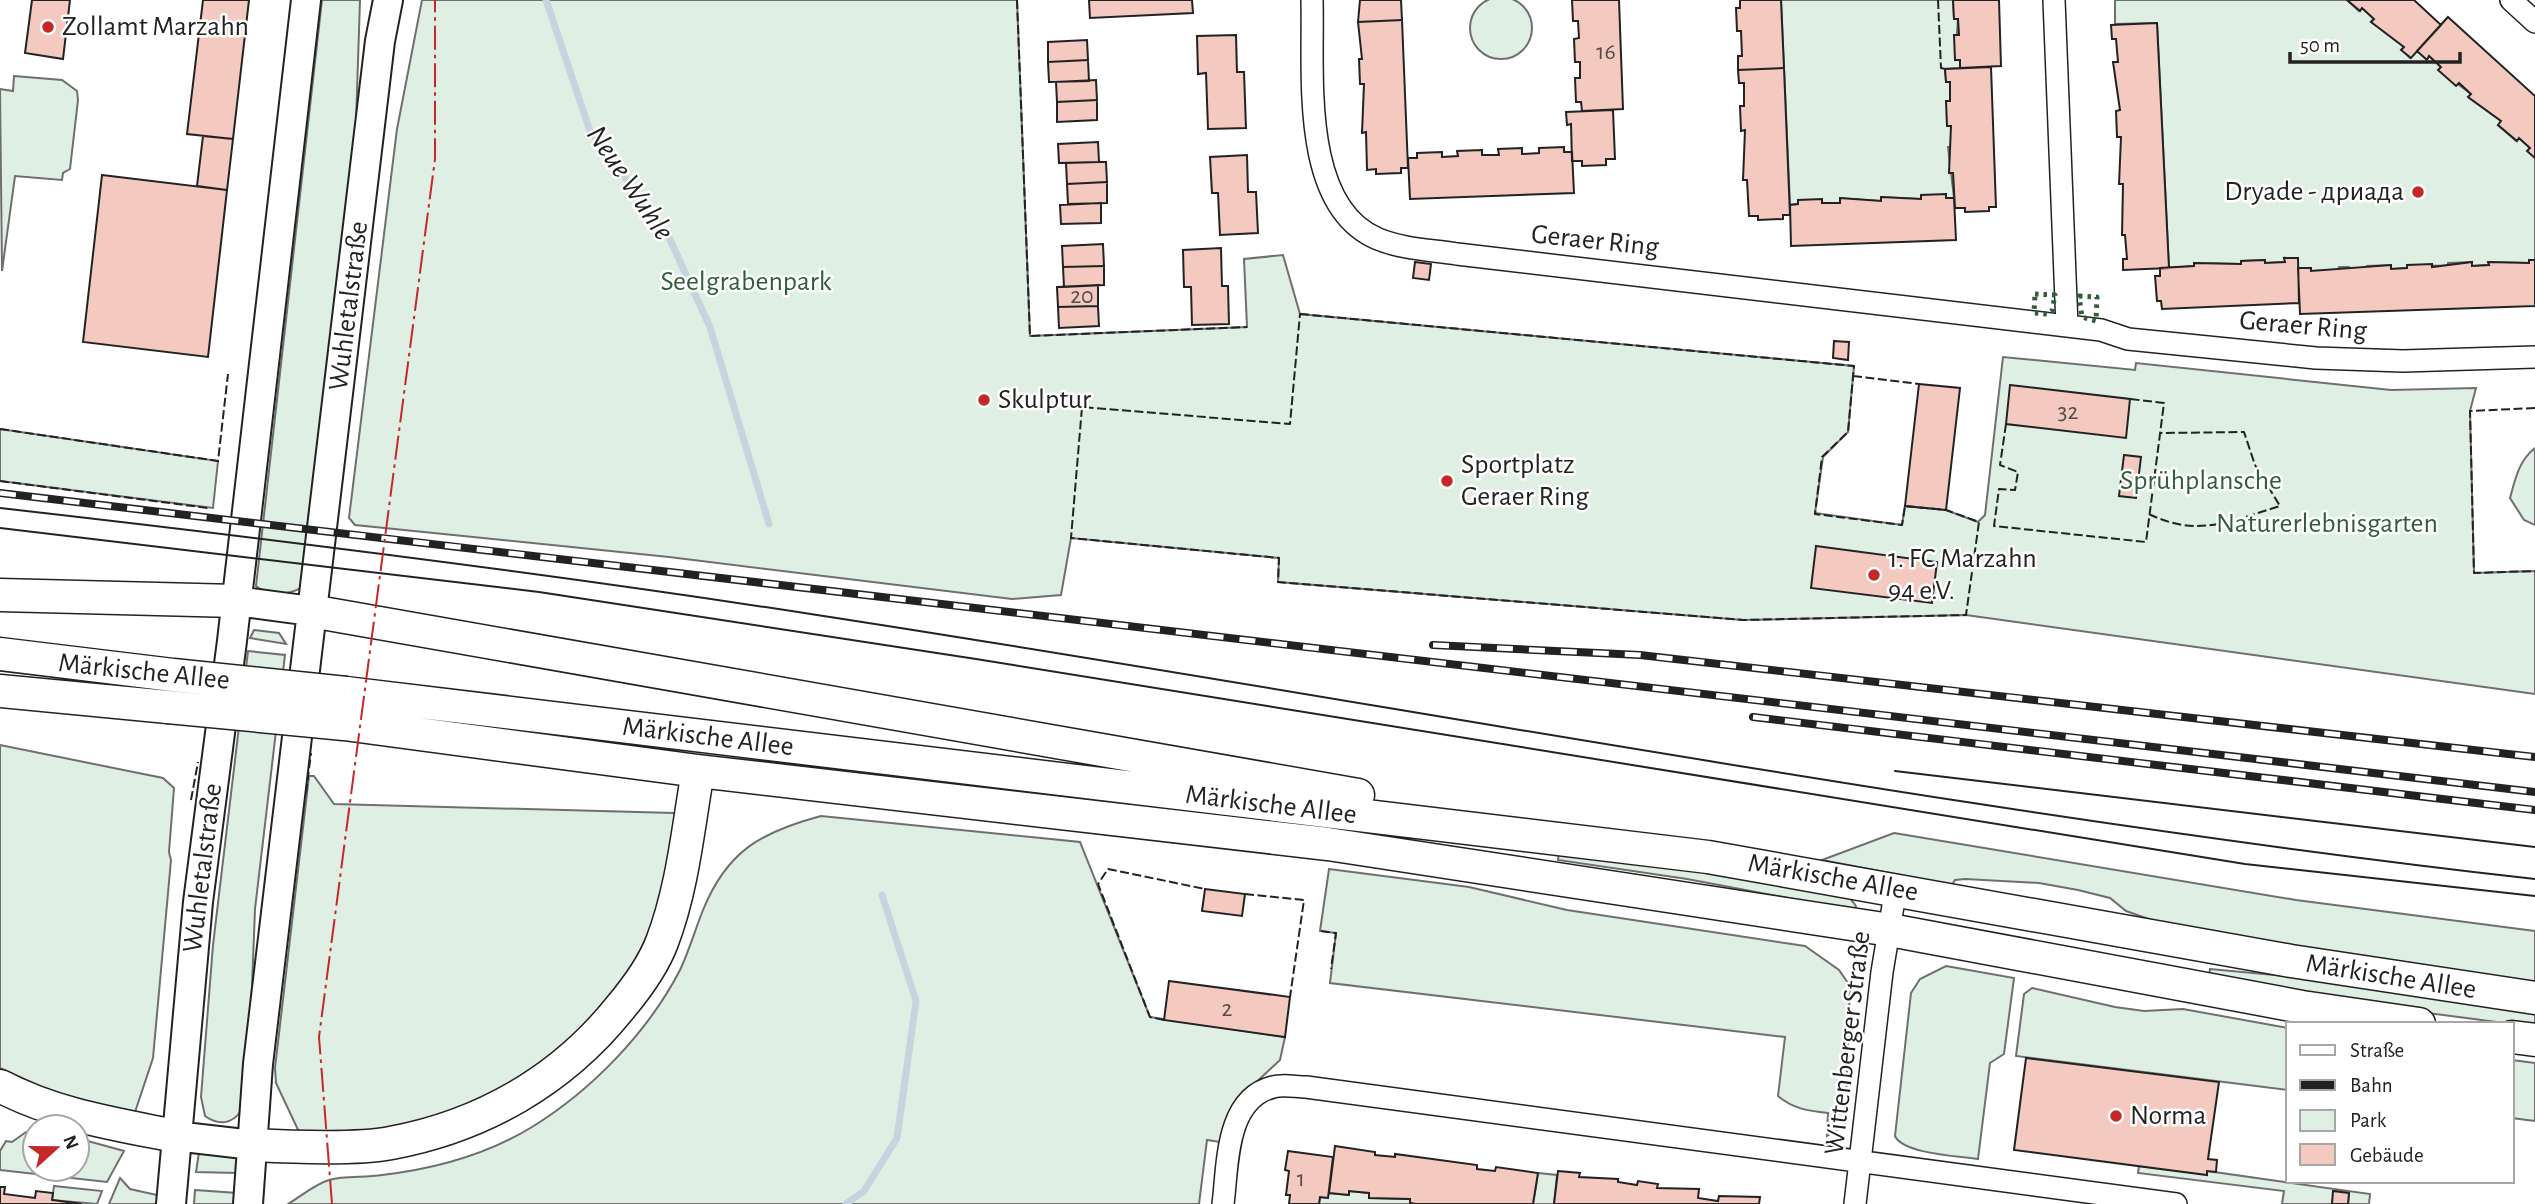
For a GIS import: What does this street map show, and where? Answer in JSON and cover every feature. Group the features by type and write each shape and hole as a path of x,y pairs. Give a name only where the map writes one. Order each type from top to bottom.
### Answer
{"main road":[{"name":"Wuhletalstraße","path":"171,1204 198,902 306,0"},
{"name":"Wuhletalstraße","path":"248,1204 258,1064 380,41 388,0"},
{"path":"0,595 236,601 311,611 1708,857"},
{"name":"Märkische Allee","path":"0,654 173,675 345,709 695,786 1328,844 1890,930 2302,1007 2405,1022"},
{"name":"Märkische Allee","path":"0,691 168,707 345,709 1708,857 1896,888 2291,961 2535,998"},
{"path":"0,1086 26,1100 75,1116 175,1136 253,1145 388,1144 449,1129 509,1103 557,1073 600,1033 634,991 661,944 679,886 695,786"},
{"path":"2514,1037 2535,1041"}],"street":[{"name":"Geraer Ring","path":"1312,0 1316,138 1321,169 1334,197 1349,218 1377,238 1457,254 2101,330 2128,339 2316,358 2403,361 2535,357"},
{"path":"2054,0 2068,291 2067,326"},
{"path":"2511,0 2535,22"},
{"name":"Wittenberger Straße","path":"1856,1204 1896,888"},
{"path":"1223,1204 1232,1131 1241,1111 1255,1097 1273,1087 1306,1087 2176,1204"}],"green space":[{"path":"1492,-1 1513,0 1523,6 1531,22 1531,34 1523,50 1501,59 1479,50 1470,28 1479,6"},
{"path":"322,0 360,0 356,123 302,587 292,592 272,593 256,586"},
{"path":"422,0 1017,0 1030,336 1247,327 1244,259 1283,255 1300,314 1854,366 1848,432 1823,457 1815,513 1902,525 1905,506 1946,510 1978,522 1985,515 2003,357 2135,370 2136,363 2391,390 2476,388 2470,411 2474,573 2535,571 2535,694 1966,615 1743,620 1278,582 1279,558 1071,538 1061,595 1012,599 669,557 355,525 349,518 397,129"},
{"path":"1781,0 1953,0 1954,18 1958,19 1955,60 1960,60 1960,68 1945,69 1946,81 1950,82 1952,147 1948,147 1954,198 1946,198 1946,194 1921,199 1881,197 1881,201 1840,198 1840,203 1822,203 1822,200 1790,205"},
{"path":"2115,0 2347,0 2359,11 2362,8 2374,19 2371,22 2404,47 2402,50 2410,58 2417,51 2426,59 2429,56 2441,67 2439,70 2471,94 2469,98 2501,121 2498,125 2516,141 2519,138 2530,148 2528,151 2535,158 2535,260 2530,260 2529,263 2489,262 2489,265 2472,266 2472,262 2448,263 2448,266 2407,265 2407,268 2391,269 2390,265 2367,266 2367,270 2339,267 2338,270 2311,271 2310,268 2298,268 2285,258 2285,262 2265,263 2264,260 2241,261 2241,264 2195,263 2194,266 2169,268 2157,23 2115,24"},
{"path":"14,76 62,80 77,91 78,100 70,169 63,173 62,180 15,176 2,271 0,89 13,91"},
{"path":"0,429 218,461 213,508 0,481"},
{"path":"2535,448 2535,525 2524,520 2510,498 2521,464"},
{"path":"254,630 279,633 286,644 250,638"},
{"path":"248,651 285,655 255,909 251,1013 241,1111 234,1119 220,1122 205,1116 201,1097 213,945"},
{"path":"0,745 163,778 174,788 169,852 171,860 153,1058 135,1112 59,1095 0,1068"},
{"path":"309,776 314,776 334,804 674,813 673,854 653,922 633,962 609,999 580,1032 547,1062 510,1086 471,1106 429,1122 385,1132 299,1132 276,1083 275,1068"},
{"path":"821,816 1080,842 1150,1017 1285,1037 1280,1060 1234,1103 1220,1142 1207,1140 1199,1204 288,1204 329,1180 421,1169 479,1152 515,1137 576,1096 635,1037 667,993 680,970 712,890 735,859 764,837"},
{"path":"1894,833 2296,900 2535,931 2535,984 2372,962 2160,923 2126,911 2110,898 2039,883 1965,879 1955,880 1952,885 1822,860"},
{"path":"1559,852 1710,871 1849,897 1856,906 1854,910 1847,909 1687,879 1558,860"},
{"path":"1329,869 1469,887 1567,910 1805,946 1839,970 1850,986 1845,1125 1827,1136 1828,1113 1795,1107 1778,1096 1785,1037 1330,983 1336,933 1320,931"},
{"path":"1946,966 2014,978 2004,1054 1990,1063 1978,1159 1909,1147 1895,1136 1911,993 1920,979"},
{"path":"2210,969 2328,980 2535,1009 2535,1027 2514,1024 2514,1022 2405,1010 2209,977"},
{"path":"2032,988 2115,1007 2144,1011 2183,1009 2286,1028 2286,1090 2016,1056 2024,994"},
{"path":"2514,1060 2535,1063 2535,1121 2514,1118"},
{"path":"21,1136 21,1172 0,1170 0,1151 6,1141 12,1142"},
{"path":"91,1142 124,1151 107,1182 91,1180"},
{"path":"199,1152 237,1154 237,1173 196,1172"},
{"path":"2139,1166 2207,1174 2207,1171 2370,1194 2369,1204 2348,1204 2349,1193 2334,1191 2332,1204 2282,1204 2284,1191 2138,1173"},
{"path":"1538,1173 1557,1175 1554,1204 1533,1204"},
{"path":"120,1178 130,1189 157,1195 157,1204 109,1204"},
{"path":"54,1186 102,1191 97,1204 52,1200"},
{"path":"195,1190 237,1193 236,1204 194,1204"},
{"path":"1349,1191 1369,1193 1369,1198 1410,1199 1410,1203 1416,1204 1319,1204 1320,1197 1327,1198 1329,1193 1348,1195"}],"building":[{"name":"Zollamt Marzahn","path":"32,0 70,0 63,59 25,53"},
{"path":"203,0 249,0 233,139 187,134"},
{"path":"1089,0 1192,0 1193,13 1090,18"},
{"path":"1360,0 1401,0 1402,20 1358,22"},
{"path":"1572,0 1619,0 1623,109 1582,111 1581,102 1576,102 1575,78 1580,78 1580,62 1575,62 1574,39 1579,38 1578,21 1573,21"},
{"path":"1740,0 1781,0 1784,68 1738,70 1738,56 1742,56 1741,31 1737,31 1736,8 1740,8"},
{"path":"1953,0 1999,0 2001,66 1960,68 1960,60 1955,60 1954,35 1959,35 1958,19 1954,19"},
{"path":"2347,0 2414,0 2441,25 2411,58 2401,50 2404,47 2371,22 2374,19 2362,8 2360,11"},
{"path":"2448,17 2535,96 2535,158 2527,151 2530,148 2519,138 2517,141 2498,125 2501,121 2468,97 2471,94 2459,83 2456,86 2438,70 2441,67 2429,56 2427,60 2417,51"},
{"path":"1402,20 1408,168 1401,168 1401,173 1376,174 1376,169 1367,170 1366,132 1362,133 1364,84 1360,84 1359,59 1362,59 1358,22"},
{"path":"2157,23 2169,268 2123,270 2123,259 2127,259 2125,235 2122,235 2123,184 2119,184 2121,137 2117,137 2116,111 2120,110 2113,62 2118,62 2116,39 2112,39 2111,25"},
{"path":"1236,35 1237,72 1244,72 1246,128 1208,129 1206,73 1198,74 1197,36"},
{"path":"1087,40 1088,60 1048,62 1048,42"},
{"path":"1088,60 1089,81 1049,82 1048,62"},
{"path":"1991,67 1996,207 1989,207 1989,211 1965,212 1965,208 1955,208 1953,173 1949,173 1951,126 1947,126 1946,101 1950,101 1950,82 1946,82 1945,69"},
{"path":"1784,68 1790,215 1783,215 1783,219 1758,220 1758,216 1749,216 1747,180 1743,180 1745,130 1741,131 1740,106 1744,106 1744,83 1739,83 1738,70"},
{"path":"1096,80 1097,100 1057,102 1056,82"},
{"path":"1097,100 1097,120 1057,122 1057,102"},
{"path":"1613,110 1615,159 1606,159 1606,165 1582,166 1582,161 1572,161 1571,124 1567,125 1566,112"},
{"path":"203,136 233,139 227,190 197,186"},
{"path":"1098,142 1099,162 1059,163 1058,144"},
{"path":"1564,147 1564,152 1572,152 1574,193 1410,199 1408,158 1417,158 1417,153 1442,152 1442,157 1458,156 1457,151 1482,150 1482,155 1499,155 1498,149 1522,148 1522,154 1539,153 1539,148"},
{"path":"1247,155 1248,192 1256,192 1258,233 1220,235 1218,193 1212,193 1210,157"},
{"path":"1106,162 1107,182 1067,184 1066,163"},
{"path":"102,175 227,190 208,357 83,342"},
{"path":"1107,182 1107,203 1068,204 1067,184"},
{"path":"1946,194 1946,198 1954,198 1956,240 1791,246 1790,205 1798,204 1798,200 1822,199 1822,203 1840,203 1840,198 1881,201 1881,197 1921,199 1921,195"},
{"path":"1101,203 1101,223 1061,224 1060,205"},
{"path":"1103,244 1104,266 1063,267 1062,246"},
{"path":"1221,248 1222,286 1228,286 1229,324 1192,325 1191,287 1184,287 1183,250"},
{"path":"2284,258 2298,258 2299,303 2162,309 2161,301 2157,301 2155,276 2160,276 2160,268 2194,266 2194,263 2241,264 2241,261 2265,260 2265,263 2285,262"},
{"path":"2529,260 2535,260 2535,306 2300,314 2298,268 2311,268 2311,271 2391,265 2391,269 2407,268 2407,265 2432,264 2432,267 2472,262 2472,266 2489,265 2488,262 2529,263"},
{"path":"1415,262 1431,264 1429,280 1413,278"},
{"path":"1104,266 1104,285 1064,287 1063,267"},
{"path":"1098,285 1098,306 1058,307 1057,287"},
{"path":"1098,306 1099,326 1059,328 1058,307"},
{"path":"1834,341 1849,342 1848,360 1833,358"},
{"path":"1919,384 1960,388 1946,510 1905,506"},
{"path":"2010,385 2130,399 2126,438 2006,424"},
{"path":"2124,455 2141,457 2136,498 2119,496"},
{"name":"1. FC Marzahn 94 e.V.","path":"1816,546 1937,562 1932,603 1811,588"},
{"path":"1205,889 1245,894 1242,916 1202,911"},
{"path":"1169,981 1290,997 1285,1037 1164,1020"},
{"name":"Norma","path":"2026,1058 2219,1082 2208,1159 2217,1160 2216,1172 2207,1171 2207,1175 2014,1150"},
{"path":"1335,1146 1375,1152 1375,1155 1395,1157 1395,1154 1477,1165 1477,1169 1495,1171 1496,1167 1538,1173 1533,1204 1416,1204 1410,1203 1410,1199 1369,1198 1369,1193 1329,1193"},
{"path":"1288,1151 1333,1157 1328,1198 1320,1197 1319,1204 1289,1204 1290,1195 1286,1195 1289,1171 1285,1170"},
{"path":"1558,1171 1580,1173 1579,1177 1618,1179 1618,1182 1637,1185 1638,1181 1658,1184 1657,1188 1699,1189 1698,1198 1718,1201 1719,1196 1760,1197 1759,1204 1554,1204"},
{"path":"0,1187 5,1187 4,1194 35,1198 36,1191 53,1193 52,1200 82,1204 0,1204"},
{"path":"2333,1191 2349,1193 2348,1204 2332,1204"}],"waterway":[{"name":"Neue Wuhle","path":"546,0 590,131 667,233 710,327 769,524"},
{"name":"Neue Wuhle","path":"846,1204 864,1191 897,1138 916,1001 882,895"}],"tram line":[{"path":"0,508 409,557 613,585 1032,649 1675,756 2104,823 2535,879"},
{"path":"0,528 539,592 976,659 2245,864 2535,896"},
{"path":"1895,771 2535,847"}],"railway":[{"path":"0,493 2535,792"},
{"path":"1433,645 1640,655 2535,757"},
{"path":"1753,717 2535,810"}],"hedge":[{"path":"2035,294 2055,295 2052,311 2048,314 2034,313 2035,294"},
{"path":"2079,296 2097,297 2096,321 2082,317 2079,296"}],"fence":[{"path":"1017,0 1030,336 1247,327"},
{"path":"1938,0 1941,68 1945,69"},
{"path":"1300,314 1854,366 1848,432 1822,457 1815,514 1902,525 1905,506 1946,510 1979,522 1966,615 1743,620 1278,582 1279,558 1071,538 1082,407 1290,424 1300,314"},
{"path":"0,429 218,461 228,374"},
{"path":"1853,376 1919,384"},
{"path":"2006,424 2000,465 2018,472 2015,490 1999,489 1994,526 2146,542 2164,403 2130,399"},
{"path":"2535,408 2470,411 2474,573 2535,571"},
{"path":"2149,514 2183,525 2199,526 2214,525 2280,506 2255,465 2244,432 2160,433"},
{"path":"0,481 208,508"},
{"path":"306,793 311,753"},
{"path":"191,800 198,762"},
{"path":"1164,1020 1150,1017 1098,884 1108,869 1205,889"},
{"path":"1245,894 1304,900 1290,997"},
{"path":"1321,931 1336,933 1331,969"}],"power":[{"path":"332,1204 319,1037 435,159 435,0"}],"place":[{"name":"Zollamt Marzahn","path":"48,27"},
{"name":"Dryade - дриада","path":"2418,192"},
{"name":"Skulptur","path":"984,400"},
{"name":"Sportplatz Geraer Ring","path":"1447,481"},
{"name":"1. FC Marzahn 94 e.V.","path":"1874,575"},
{"name":"Norma","path":"2116,1116"}],"park label":[{"name":"Seelgrabenpark","path":"746,282"},
{"name":"Sprühplansche","path":"2201,481"},
{"name":"Naturerlebnisgarten","path":"2327,524"}]}
